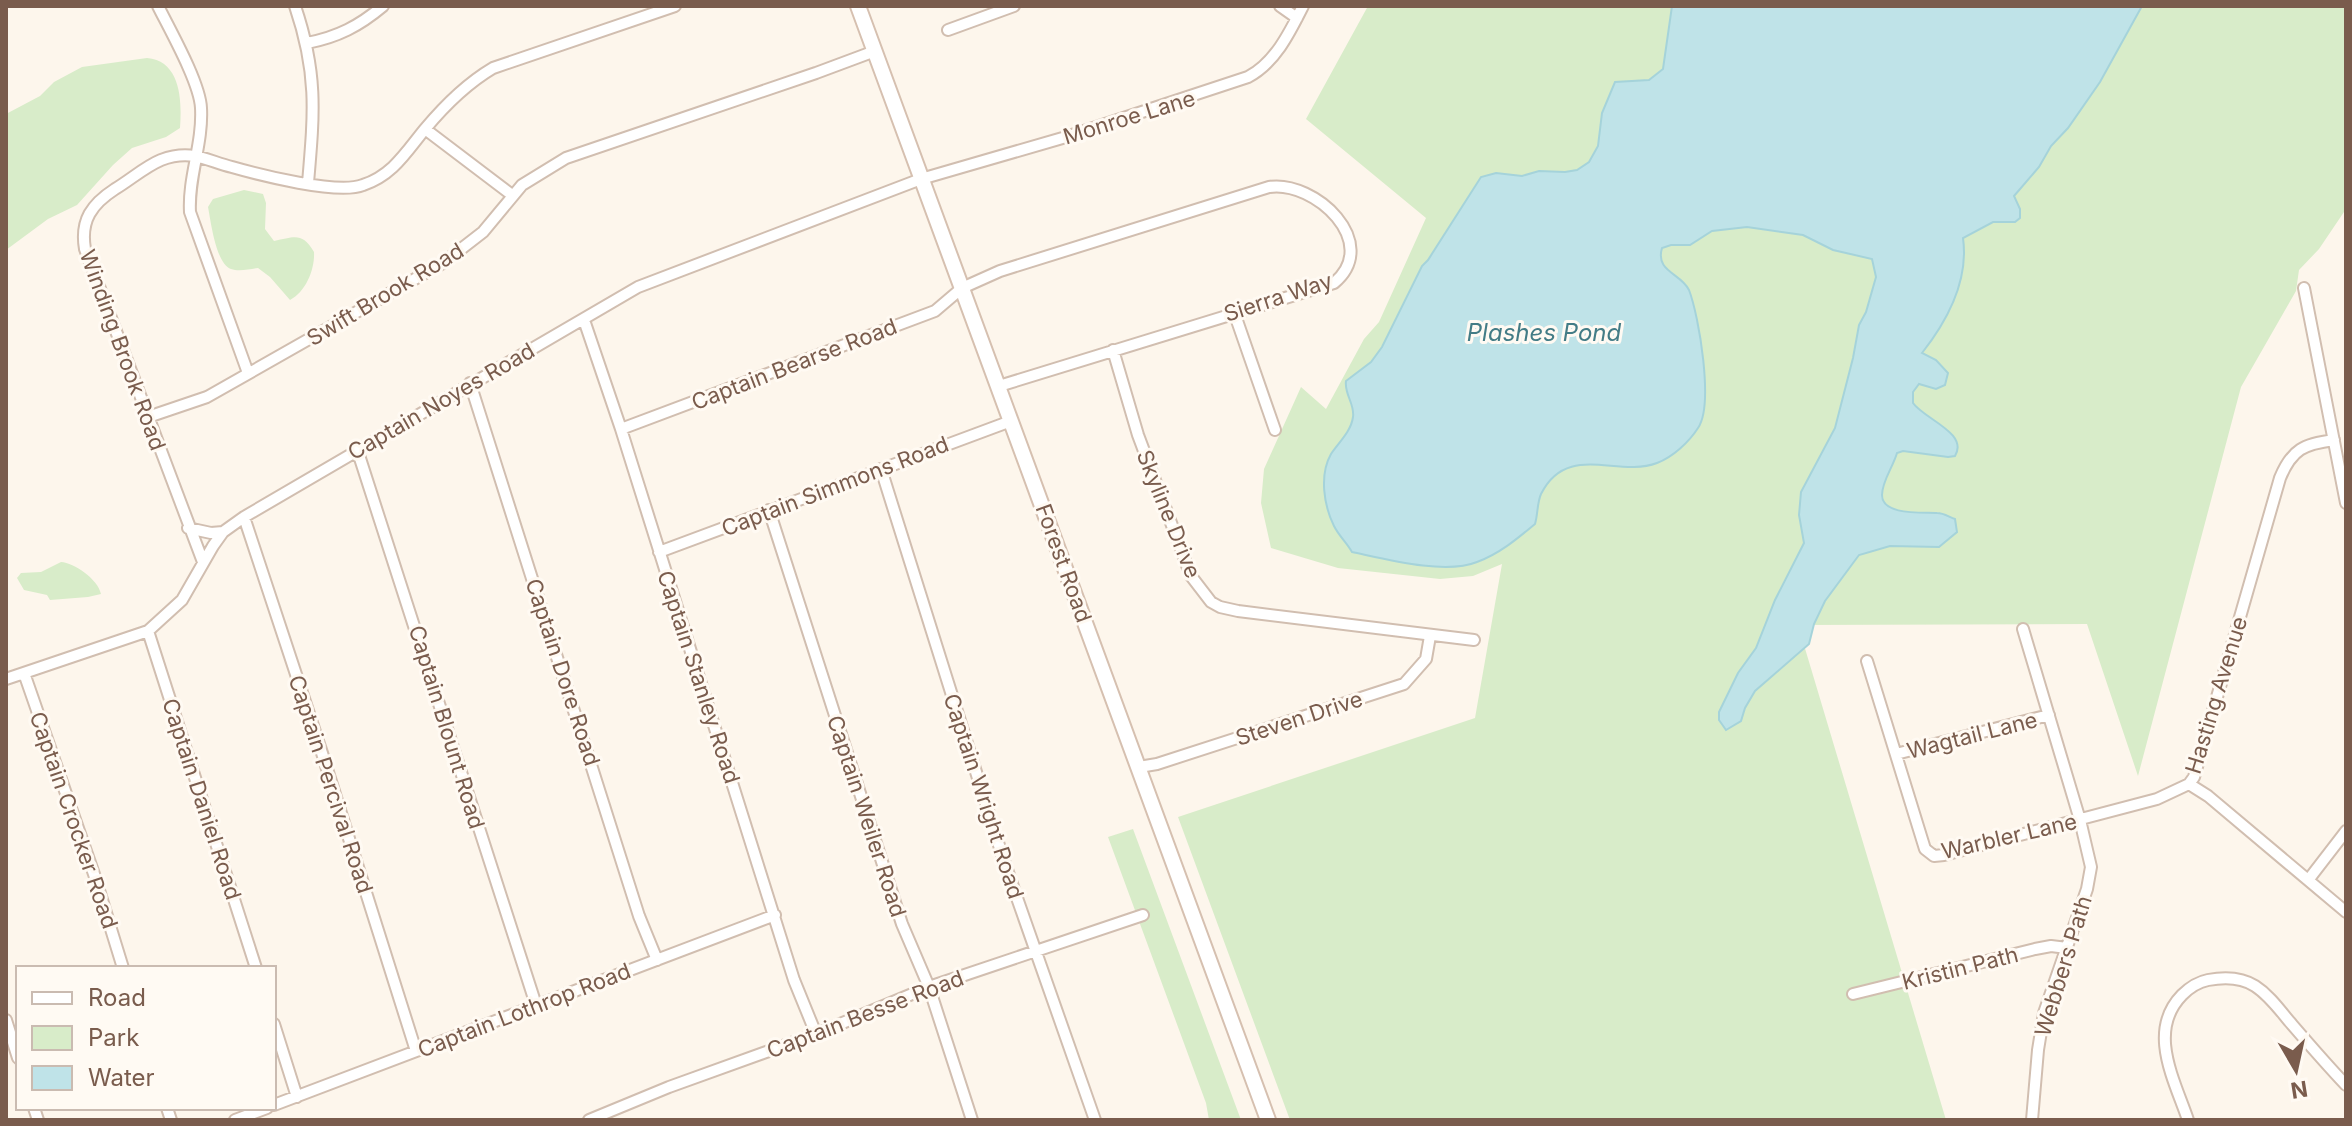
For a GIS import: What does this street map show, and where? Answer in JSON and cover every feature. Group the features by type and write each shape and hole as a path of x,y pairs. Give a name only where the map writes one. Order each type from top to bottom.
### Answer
{"main road":[{"name":"Forest Road","path":"858,6 1268,1120"}],"street":[{"path":"158,6 200,97 200,128 189,191 190,212 248,373"},
{"path":"295,6 307,43 314,99 308,183"},
{"path":"307,43 340,35 383,6"},
{"path":"196,154 229,167 308,183 349,188 371,182 400,162 425,129 464,87 493,68 675,6"},
{"path":"948,30 1014,6"},
{"path":"1280,6 1297,18"},
{"name":"Monroe Lane","path":"921,179 1181,101 1248,77 1270,61 1303,6"},
{"name":"Swift Brook Road","path":"148,417 207,397 443,263 483,232 512,195 534,176 566,158 875,51"},
{"path":"425,129 512,195"},
{"name":"Winding Brook Road","path":"196,154 161,160 98,200 89,212 82,233 91,267 203,562"},
{"name":"Captain Noyes Road","path":"6,679 148,631 182,600 223,532 244,517 638,287 921,179"},
{"name":"Sierra Way","path":"962,288 1000,271 1269,187 1292,187 1323,205 1341,221 1349,239 1350,259 1343,275 1334,283 999,386"},
{"name":"Captain Bearse Road","path":"621,429 935,311 962,288"},
{"path":"2304,288 2346,503"},
{"path":"1234,312 1275,430"},
{"name":"Captain Stanley Road","path":"584,320 794,980 816,1034"},
{"name":"Skyline Drive","path":"1113,350 1138,435 1191,576 1211,602 1238,611 1474,640"},
{"name":"Captain Dore Road","path":"470,383 639,916 657,960"},
{"name":"Captain Simmons Road","path":"659,552 1011,421"},
{"name":"Hasting Avenue","path":"2334,440 2305,445 2285,466 2194,777 2189,784 2208,796 2346,912"},
{"name":"Captain Blount Road","path":"357,449 536,1005"},
{"name":"Captain Wright Road","path":"881,469 1034,951 1095,1120"},
{"name":"Captain Weiler Road","path":"769,510 902,924 929,987 972,1120"},
{"name":"Captain Percival Road","path":"244,517 416,1051"},
{"path":"188,528 223,532"},
{"name":"Webbers Path","path":"2023,629 2091,867 2091,877 2044,1013 2032,1120"},
{"name":"Captain Daniel Road","path":"148,631 255,966"},
{"name":"Steven Drive","path":"1139,767 1157,764 1404,684 1426,659 1430,636"},
{"name":"Warbler Lane","path":"1867,661 1925,849 1934,856 2157,799 2189,784"},
{"name":"Captain Crocker Road","path":"24,673 122,966"},
{"name":"Wagtail Lane","path":"1896,754 2049,715"},
{"path":"2309,879 2346,831"},
{"name":"Captain Lothrop Road","path":"276,1104 775,915"},
{"name":"Captain Besse Road","path":"589,1120 669,1087 816,1034 929,987 1143,915"},
{"name":"Kristin Path","path":"1853,994 2035,949 2051,946 2067,948"},
{"path":"2188,1120 2163,1036 2165,1020 2173,1005 2187,990 2201,982 2232,978 2254,985 2346,1085"},
{"path":"6,1020 16,1052"},
{"path":"276,1030 297,1097"},
{"path":"235,1120 262,1110"}],"green space":[{"path":"1368,6 2346,6 2346,209 2319,249 2299,270 2296,291 2241,387 2138,776 2087,624 1798,625 1946,1120 1290,1120 1178,817 1475,718 1502,564 1473,576 1440,579 1338,568 1271,548 1261,503 1264,469 1301,387 1326,409 1364,339 1379,322 1426,218 1306,119"},
{"path":"147,58 167,66 173,74 179,95 180,128 166,137 132,148 77,205 48,219 6,250 6,114 40,96 54,82 82,67"},
{"path":"244,190 263,194 266,203 265,229 274,241 302,239 314,252 308,279 301,292 290,300 258,268 231,269 218,251 208,207 213,199"},
{"path":"61,562 85,573 101,594 50,600 47,595 24,590 17,578 21,573 41,572"},
{"path":"1133,829 1241,1120 1209,1120 1206,1103 1108,837"}],"water":[{"name":"Plashes Pond","path":"1672,6 2142,6 2100,82 2068,128 2051,146 2039,167 2014,196 2020,218 2015,222 1993,222 1963,238 1960,285 1948,313 1922,353 1936,360 1948,373 1945,385 1936,389 1919,384 1913,392 1913,403 1951,433 1958,448 1955,456 1948,457 1903,451 1897,453 1882,495 1884,502 1896,510 1940,513 1955,519 1957,532 1939,547 1890,546 1859,555 1825,601 1809,644 1755,691 1741,721 1726,730 1719,720 1719,712 1738,673 1756,648 1775,600 1804,543 1799,515 1801,492 1835,428 1859,325 1876,277 1872,259 1833,250 1803,235 1747,227 1712,231 1690,245 1662,248 1662,262 1689,290 1697,319 1705,381 1703,417 1698,428 1680,448 1657,463 1642,467 1579,465 1564,469 1552,478 1541,494 1535,524 1508,546 1485,559 1449,567 1398,562 1352,552 1334,526 1324,490 1327,462 1352,422 1346,381 1371,362 1382,347 1422,266 1481,177 1496,173 1522,176 1539,171 1565,172 1577,170 1589,162 1598,146 1602,113 1615,82 1649,80 1663,69"}]}
